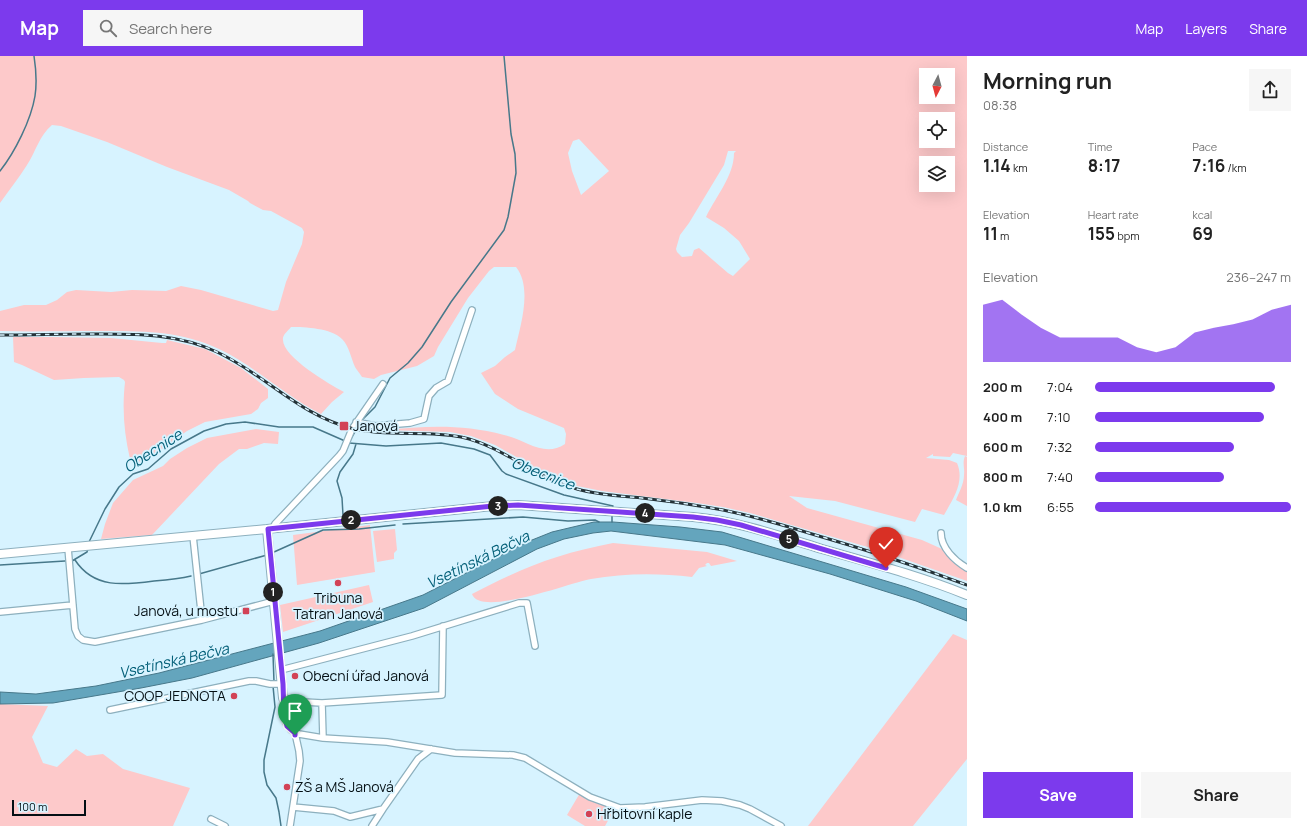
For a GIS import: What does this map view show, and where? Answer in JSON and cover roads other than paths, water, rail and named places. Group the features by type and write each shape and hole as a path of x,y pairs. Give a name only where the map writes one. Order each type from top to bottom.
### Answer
{"main road":[{"path":"0,554 506,505 698,517 728,522 886,568 967,594"},
{"path":"270,529 280,684 283,698"}],"street":[{"path":"356,422 374,426 410,423 424,419 429,396 436,388 448,381 472,310"},
{"path":"270,529 339,456 356,422 383,384"},
{"path":"941,533 944,546 957,561 967,568"},
{"path":"193,536 202,620"},
{"path":"68,548 76,633 81,638 90,642 202,620 274,603"},
{"path":"280,668 412,636 519,603 527,603 535,646"},
{"path":"0,612 73,605"},
{"path":"443,626 442,695 322,703 304,702 283,698 286,723 289,728 295,733 323,738 387,742 455,753 513,755 525,758 590,796 620,808 645,807 702,800 722,801 750,809 781,826"},
{"path":"110,710 248,681 280,684"},
{"path":"322,703 323,738"},
{"path":"290,826 300,762 300,751 295,733"},
{"path":"372,826 418,759 431,749"},
{"path":"293,808 334,811 350,817 383,809"},
{"path":"211,819 225,826"}],"water":[{"path":"594,522 680,527 722,532 906,587 967,609 967,621 916,601 830,574 725,545 611,531 564,539 537,549 424,608 319,643 192,678 141,688 53,703 0,704 0,692 36,694 96,686 159,673 320,631 423,595 527,542 552,532"}],"waterway":[{"path":"0,171 22,135 33,105 36,81 34,56"},
{"path":"361,421 375,407 390,378 408,363 422,347 451,302 504,230 508,217 516,173 504,56"},
{"name":"Obecnice","path":"89,542 105,509 119,487 133,474 148,469 171,449 204,431 226,424 245,422 279,427 313,427 345,441"},
{"path":"350,440 359,425"},
{"name":"Obecnice","path":"349,443 386,446 441,443 474,449 490,455 506,474 564,495 613,506 612,508"},
{"name":"Obecnice","path":"343,515 342,498 337,481 340,472 353,454 356,444"},
{"name":"Obecnice","path":"612,514 612,522"},
{"path":"403,524 523,517 568,521 595,520 599,522"},
{"path":"274,552 323,530 359,529 395,525"},
{"name":"Obecnice","path":"72,561 87,552 88,548"},
{"path":"199,574 267,555"},
{"path":"75,560 91,576 110,583 121,584 191,576"},
{"name":"Obecnice","path":"0,565 65,561"},
{"path":"273,654 274,682"},
{"path":"273,686 275,707 264,760 264,772 267,785 276,798 281,826"}],"railway":[{"path":"0,335 124,334 156,336 187,341 217,352 235,361 317,415 354,429 381,433 434,434 461,437 491,447 547,478 577,489 601,494 693,505 745,515 870,552 967,585"}],"place":[{"name":"Janová","path":"344,426"},
{"name":"Tribuna Tatran Janová","path":"338,583"},
{"name":"Janová, u mostu","path":"246,611"},
{"name":"Obecní úřad Janová","path":"295,676"},
{"name":"COOP JEDNOTA","path":"234,696"},
{"name":"ZŠ a MŠ Janová","path":"287,787"},
{"name":"Hřbitovní kaple","path":"589,814"}],"water label":[{"name":"Vsetínská Bečva","path":"478,560"},
{"name":"Vsetínská Bečva","path":"174,661"}]}
